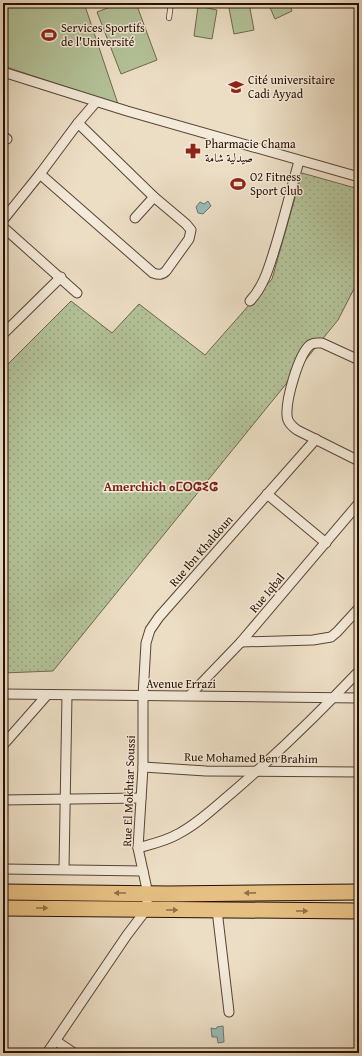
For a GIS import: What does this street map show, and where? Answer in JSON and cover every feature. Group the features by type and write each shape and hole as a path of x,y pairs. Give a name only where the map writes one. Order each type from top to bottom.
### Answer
{"main road":[{"path":"3,892 148,894 359,892"},
{"path":"3,908 359,911"}],"street":[{"path":"3,72 96,102 359,177"},
{"path":"3,220 96,102"},
{"path":"40,174 153,273 158,275 163,274 166,271 189,239 191,230 154,197 78,123"},
{"path":"250,301 258,291 268,269 299,161"},
{"path":"135,218 154,197"},
{"path":"3,228 77,292"},
{"path":"3,334 61,277"},
{"path":"359,360 328,346 315,343 310,345 304,353 295,375 289,398 287,416 290,424 297,430 359,461"},
{"name":"Rue Ibn Khaldoun","path":"143,696 146,643 150,630 159,617 316,439"},
{"path":"267,494 326,543"},
{"name":"Rue Iqbal","path":"190,695 241,642 359,503"},
{"path":"241,642 313,640 331,637 359,608"},
{"path":"138,848 164,841 188,828 216,807 257,771 359,671"},
{"name":"Avenue Errazi","path":"3,694 359,698"},
{"path":"3,746 47,695"},
{"path":"64,869 67,695"},
{"name":"Rue El Mokhtar Soussi","path":"143,696 143,767 138,848 148,894 146,910"},
{"name":"Rue Mohamed Ben Brahim","path":"143,767 206,771 359,772"},
{"path":"3,800 141,798"},
{"path":"3,869 143,871"},
{"path":"48,1053 127,935 146,910"},
{"path":"217,910 229,1012"},
{"path":"56,1041 74,1053"}],"lane":[{"path":"169,18 170,3"}],"green space":[{"name":"Services Sportifs de l'Université","path":"3,3 84,3 118,104 3,66"},
{"path":"121,3 136,3 157,60 121,74 97,12"},
{"path":"228,3 249,3 254,30 234,34"},
{"path":"268,3 289,3 292,11 275,19"},
{"path":"198,6 217,10 212,39 194,36"},
{"path":"302,173 359,189 359,279 338,320 53,671 3,673 3,369 71,301 112,333 139,304 205,355 272,279"}],"water":[{"path":"208,201 211,206 203,214 198,213 196,207 200,202 204,204"},
{"path":"223,1026 224,1042 218,1043 217,1037 212,1037 211,1028 216,1029 217,1027"}],"place":[{"name":"Services Sportifs de l'Université","path":"49,35"},
{"name":"Cité universitaire Cadi Ayyad","path":"236,87"},
{"name":"Pharmacie Chama صيدلية شامة","path":"193,151"},
{"name":"O2 Fitness Sport Club","path":"238,184"}],"district":[{"name":"Amerchich ⴰⵎⵔⵛⵉⵛ","path":"161,486"}]}
